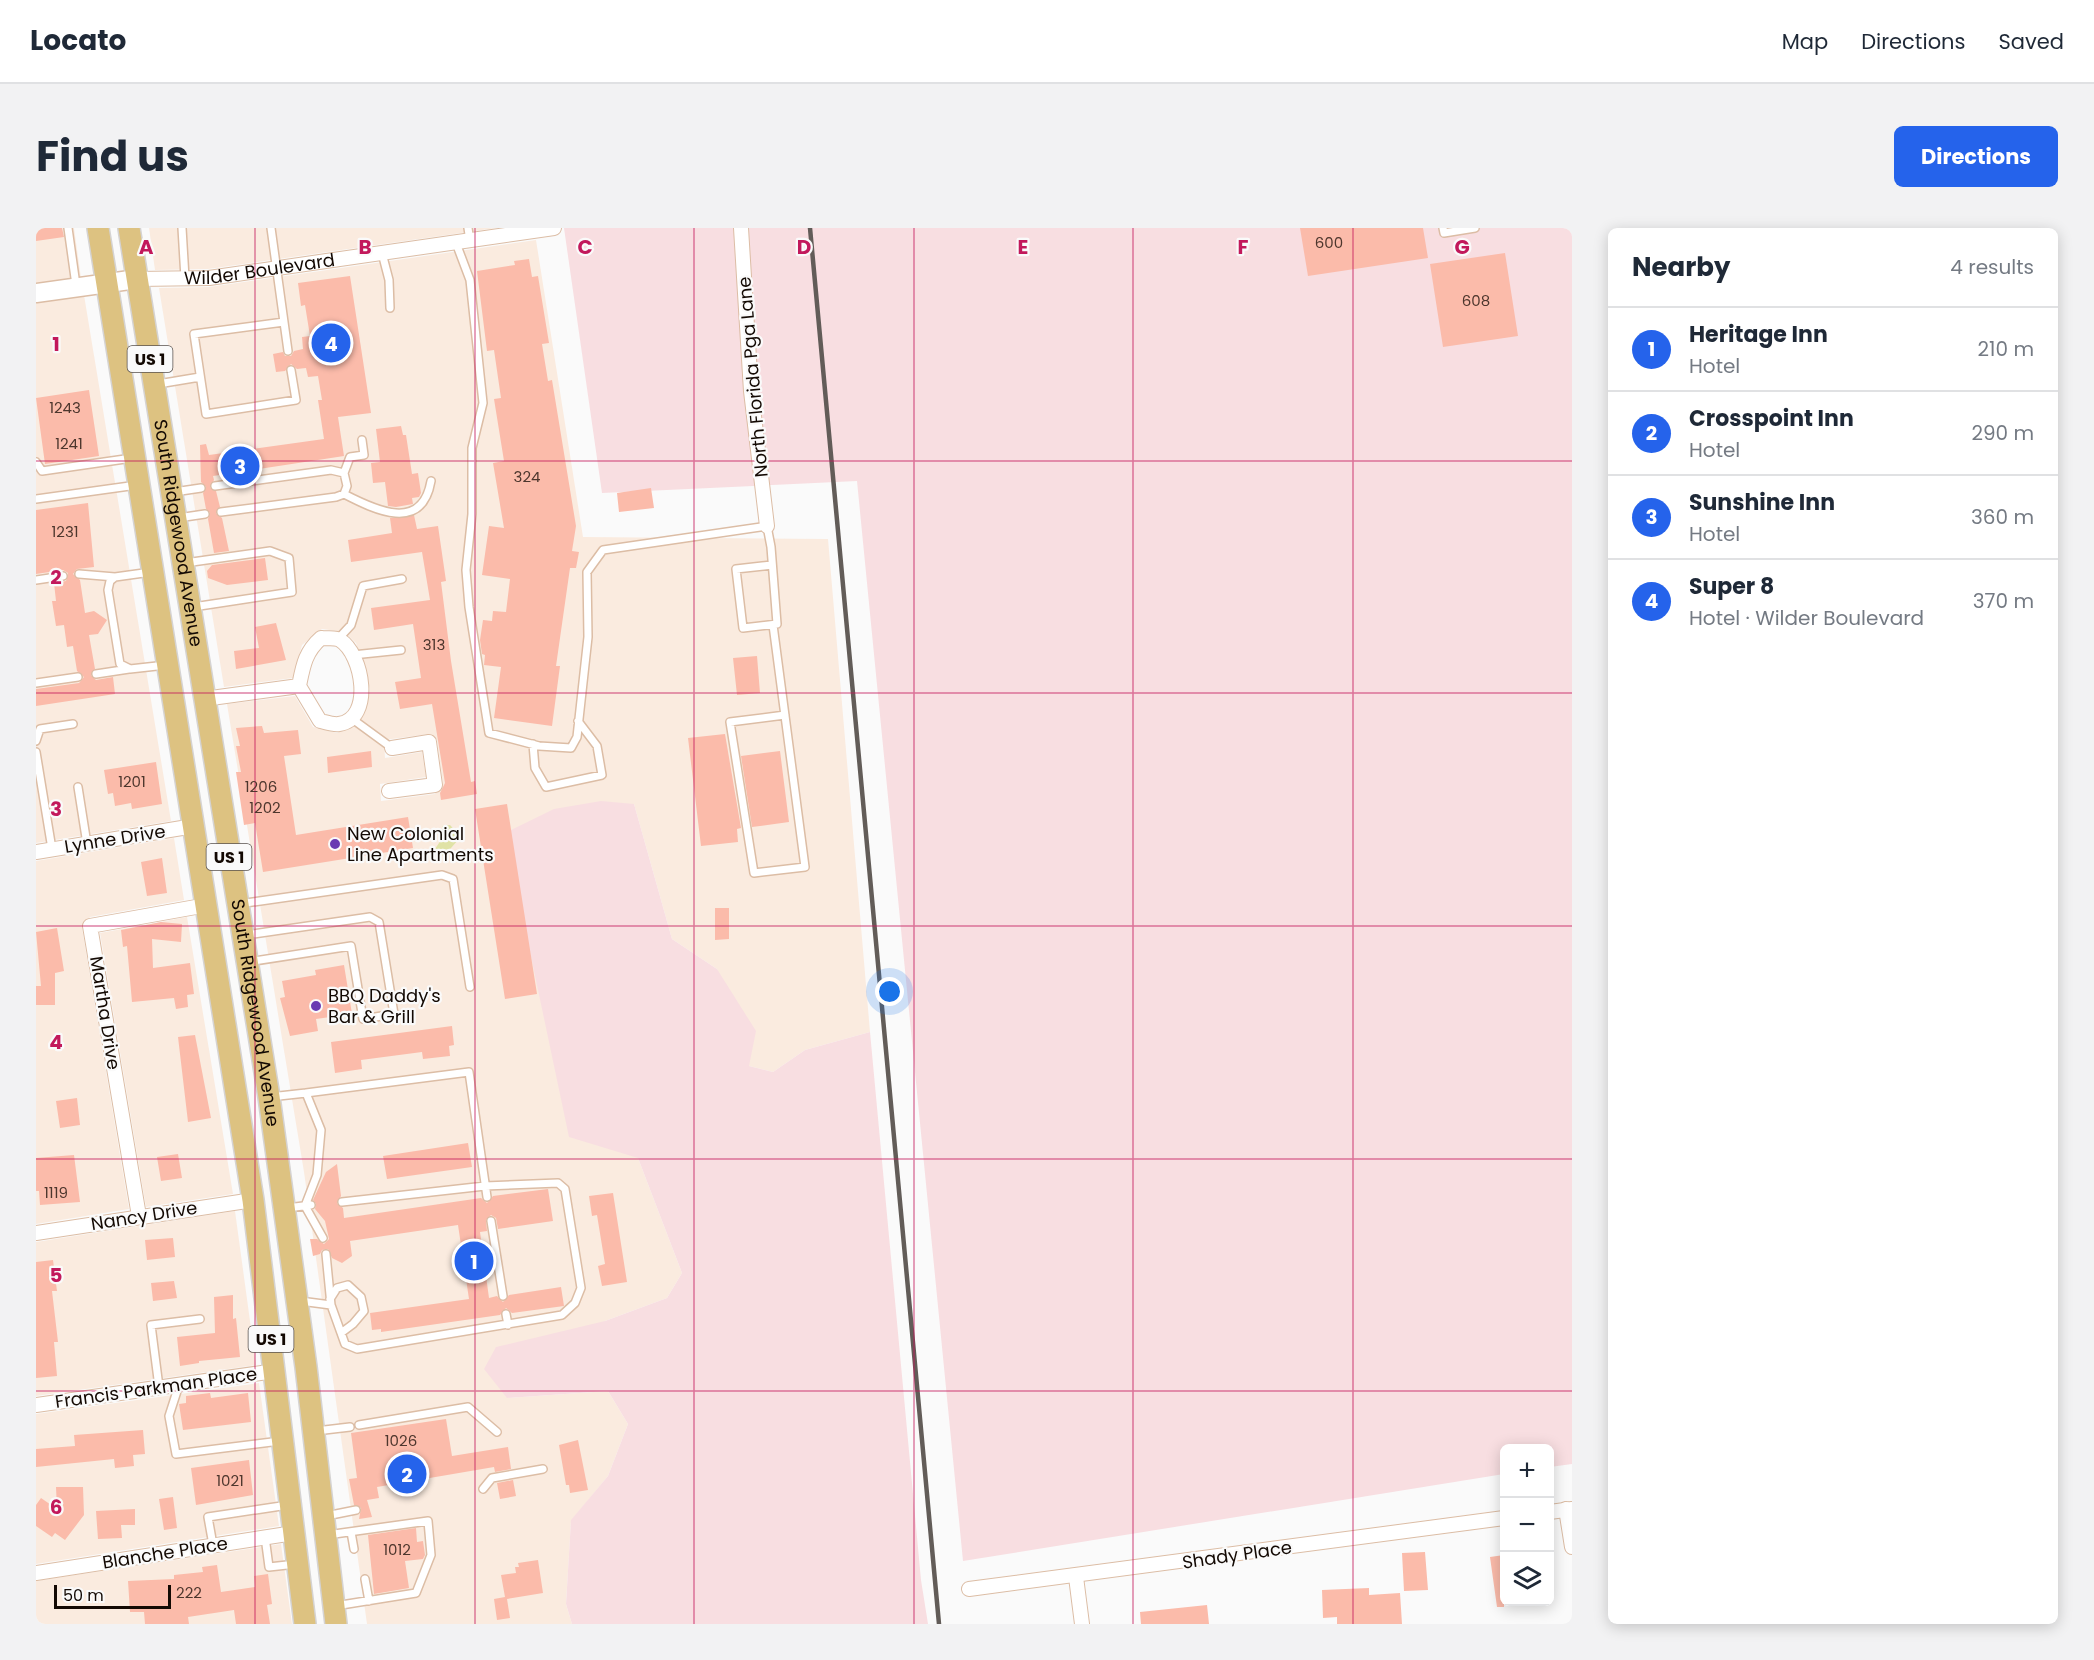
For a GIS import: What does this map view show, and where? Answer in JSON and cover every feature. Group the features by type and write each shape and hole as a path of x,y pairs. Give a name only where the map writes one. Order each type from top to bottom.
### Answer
{"main road":[{"name":"South Ridgewood Avenue","path":"98,228 244,1146 275,1371 305,1624"},
{"name":"South Ridgewood Avenue","path":"129,228 246,963 269,1097 296,1204 294,1275 334,1615"},
{"path":"244,1146 274,1193 296,1204"},
{"path":"252,1200 268,1207 294,1275"}],"street":[{"name":"Wilder Boulevard","path":"36,293 137,279 208,278 382,254 465,237 554,228"},
{"name":"North Florida Pga Lane","path":"741,228 751,391 767,526"},
{"path":"321,638 338,639 351,650 353,656 362,691 359,707 351,718 338,724 320,721 299,687 304,662 310,648 321,638"},
{"path":"204,699 299,687"},
{"path":"389,791 435,785 429,742 392,748"},
{"name":"Lynne Drive","path":"36,852 194,826"},
{"name":"Martha Drive","path":"139,1216 90,926 207,905"},
{"name":"Nancy Drive","path":"36,1233 252,1200"},
{"name":"Francis Parkman Place","path":"36,1405 275,1371"},
{"path":"1554,1511 1569,1509 1572,1547"},
{"name":"Shady Place","path":"969,1589 1500,1519"},
{"name":"Blanche Place","path":"36,1573 294,1533"},
{"path":"1076,1576 1082,1624"}],"lane":[{"path":"68,228 76,288"},
{"path":"182,228 185,278"},
{"path":"272,228 288,351"},
{"path":"1443,228 1444,233 1475,228"},
{"path":"465,237 483,403 472,448 472,514 466,570 470,617 489,733 533,744 571,748 577,737 588,637 587,572 603,550 767,526 772,565 777,624 743,628 736,569 772,565"},
{"path":"382,254 389,280 390,308"},
{"path":"389,280 399,285"},
{"path":"284,322 194,334 206,414 296,400 291,370"},
{"path":"154,384 200,377"},
{"path":"344,494 347,486 344,473 350,457 364,455 362,440"},
{"path":"36,462 42,471 135,457"},
{"path":"214,486 331,470 344,473"},
{"path":"220,512 344,494 374,510 392,513 412,511 422,505 428,495 431,481"},
{"path":"36,499 139,484"},
{"path":"171,492 201,488"},
{"path":"175,518 205,514"},
{"path":"182,563 270,551 289,558 292,592 189,607"},
{"path":"79,574 115,577 153,571"},
{"path":"36,580 63,576"},
{"path":"115,577 110,581 108,590 120,664 130,669"},
{"path":"338,639 351,625 363,586 402,579"},
{"path":"773,624 785,715 805,867 754,873 730,722 785,715"},
{"path":"353,656 401,650"},
{"path":"96,674 168,665"},
{"path":"36,683 78,677"},
{"path":"351,718 392,748"},
{"path":"533,744 535,768 546,787 602,775 597,746 578,722"},
{"path":"36,741 40,729 73,724"},
{"path":"36,752 52,849"},
{"path":"78,787 87,844"},
{"path":"237,904 442,875 453,879 470,987"},
{"path":"242,936 370,917 380,922 394,1014 363,1018 351,946 246,963"},
{"path":"269,1097 469,1072 487,1197"},
{"path":"306,1093 321,1130 317,1175 296,1204 323,1238"},
{"path":"326,1254 330,1302 345,1344 357,1349 562,1315 575,1303 581,1288 565,1189 558,1183 485,1186 342,1202"},
{"path":"491,1221 503,1296"},
{"path":"330,1302 337,1288 348,1285 361,1297 363,1311 353,1324 341,1333"},
{"path":"297,1301 330,1302"},
{"path":"506,1314 508,1325"},
{"path":"159,1388 152,1325 200,1319"},
{"path":"179,1385 169,1416 176,1454 283,1441"},
{"path":"358,1425 468,1407 497,1432"},
{"path":"313,1431 350,1426"},
{"path":"483,1489 492,1478 543,1470"},
{"path":"213,1545 208,1517 290,1505"},
{"path":"323,1526 356,1510"},
{"path":"323,1526 351,1532 428,1521 432,1555 417,1593 369,1601 334,1615"},
{"path":"351,1532 354,1549"},
{"path":"265,1537 269,1567 297,1564"},
{"path":"365,1579 369,1601"}],"shaded area":[{"path":"36,228 74,228 81,278 36,284"},
{"path":"149,228 496,228 208,269 155,270"},
{"path":"564,228 1572,228 1572,1464 1554,1466 1554,1444 1500,1444 1500,1475 963,1561 857,481 602,493"},
{"path":"536,240 583,537 828,539 870,1032 805,1050 773,1072 749,1066 717,969 672,939 634,804 638,1158 682,1273 667,1298 605,1321 507,1398 608,1391 628,1424 608,1476 571,1521 566,1604 572,1624 367,1624 304,1172 227,704 295,696 313,727 337,733 358,723 366,708 370,689 356,643 344,632 322,629 302,645 293,678 224,687 159,288 209,287","holes":["429,734 437,740 443,783 435,794 381,801 380,784 426,777 422,752 385,758 384,740"]},
{"path":"84,295 171,821 36,843 36,302"},
{"path":"601,801 634,804 672,939 717,969 756,1031 749,1066 773,1072 805,1050 870,1032 921,1580 928,1624 572,1624 566,1604 571,1520 608,1476 628,1424 608,1391 507,1398 484,1369 496,1347 605,1321 667,1298 682,1273 638,1158 569,1137 505,833 554,809"},
{"path":"450,825 459,835 458,840 444,856 437,853 435,849 443,837 442,826"},
{"path":"174,838 184,900 90,917 82,928 129,1209 36,1224 36,861"},
{"path":"187,917 233,1194 146,1207 100,933"},
{"path":"235,1211 256,1365 36,1396 36,1242"},
{"path":"259,1383 279,1526 36,1564 36,1414"},
{"path":"281,1544 292,1624 36,1624 36,1581"}],"building":[{"path":"36,228 62,228 64,237 36,241"},
{"path":"1300,228 1423,228 1428,258 1308,276"},
{"path":"1505,253 1518,336 1443,347 1430,264"},
{"path":"529,259 532,277 538,276 549,343 542,344 548,381 552,380 576,526 572,551 579,552 576,568 570,568 556,666 560,666 552,726 494,718 501,667 484,665 485,655 482,654 480,640 483,620 492,621 493,611 506,612 510,579 482,575 489,526 504,528 493,463 504,461 494,399 501,398 494,350 487,351 477,271 515,265 514,261"},
{"path":"350,276 371,413 338,417 344,456 213,476 214,480 210,487 216,491 220,507 216,513 222,518 229,551 214,553 208,519 210,513 206,509 203,493 206,487 201,482 200,445 206,444 209,455 324,439 318,400 322,400 318,376 308,377 306,368 297,369 291,364 285,371 276,372 273,354 283,352 285,356 291,356 294,351 303,349 302,337 310,336 305,305 301,306 298,283"},
{"path":"89,390 99,456 45,464 36,398"},
{"path":"401,426 403,435 406,435 412,474 418,473 421,493 419,497 412,498 413,504 396,507 388,506 385,482 373,483 371,463 380,462 376,429"},
{"path":"651,488 654,508 619,512 617,493"},
{"path":"88,503 94,567 77,569 73,574 80,580 85,613 94,611 107,620 98,634 89,635 95,669 91,675 96,680 113,677 115,694 36,706 36,689 79,683 84,677 77,671 73,646 67,647 64,625 56,626 52,601 56,601 54,583 66,581 68,573 63,570 36,574 36,510"},
{"path":"414,515 417,529 438,526 446,581 441,582 451,661 471,782 475,781 477,794 441,800 440,793 445,783 432,704 400,709 395,682 421,678 413,624 374,630 371,608 430,600 422,552 351,562 348,540 392,533 390,518"},
{"path":"265,558 268,580 227,585 208,578 207,571 212,565"},
{"path":"276,623 286,660 236,669 234,651 259,648 255,627"},
{"path":"757,656 760,693 737,695 733,658"},
{"path":"262,726 264,733 298,730 301,754 284,756 296,835 408,817 413,848 263,872 255,823 244,825 236,772 241,772 236,746 240,746 236,728"},
{"path":"725,734 741,828 737,829 738,842 701,846 688,738"},
{"path":"371,751 372,767 328,773 327,757"},
{"path":"780,751 789,822 752,827 741,756"},
{"path":"156,762 162,804 132,809 131,803 115,806 113,793 108,794 104,770"},
{"path":"507,804 537,994 505,999 475,809"},
{"path":"162,858 167,893 147,896 141,862"},
{"path":"715,908 729,908 729,939 715,940"},
{"path":"161,922 182,924 181,942 152,939 153,968 190,963 194,994 187,995 188,1007 176,1009 174,998 132,1002 127,946 123,947 121,930"},
{"path":"57,928 64,971 55,973 55,1005 36,1005 36,986 41,986 36,932"},
{"name":"BBQ Daddy's Bar & Grill","path":"344,965 352,1014 316,1019 318,1031 290,1036 280,998 285,997 282,981 316,975 315,970"},
{"path":"452,1026 454,1045 449,1046 450,1056 423,1059 422,1052 361,1060 362,1069 335,1073 331,1042"},
{"path":"195,1035 211,1118 188,1122 178,1037"},
{"path":"77,1098 80,1125 60,1128 56,1101"},
{"path":"468,1143 472,1167 387,1179 383,1156"},
{"path":"178,1154 182,1178 161,1181 157,1157"},
{"path":"74,1155 80,1202 40,1205 39,1191 36,1191 36,1158"},
{"path":"337,1164 341,1196 337,1203 343,1208 344,1218 481,1198 487,1203 493,1196 548,1189 553,1221 498,1229 496,1218 491,1215 486,1220 487,1231 480,1232 489,1298 497,1296 503,1302 509,1295 561,1287 564,1306 512,1313 506,1308 500,1315 381,1332 381,1329 372,1330 370,1313 469,1299 458,1225 350,1241 352,1256 342,1263 332,1258 328,1249 313,1256 310,1239 317,1239 324,1244 329,1239 325,1221 315,1209 316,1204 313,1200 326,1172"},
{"path":"613,1193 627,1282 602,1286 598,1266 605,1264 597,1215 592,1216 589,1196"},
{"path":"173,1238 175,1257 147,1260 145,1240"},
{"path":"53,1260 57,1291 52,1291 58,1342 54,1342 57,1376 36,1378 36,1262"},
{"path":"174,1281 177,1298 153,1301 151,1283"},
{"path":"233,1295 233,1319 236,1318 240,1357 199,1361 199,1363 180,1366 177,1337 215,1333 214,1297"},
{"path":"210,1393 211,1398 248,1393 251,1422 183,1430 179,1404 186,1403 186,1396"},
{"path":"446,1419 452,1456 508,1447 511,1469 495,1472 494,1467 377,1487 379,1498 367,1500 372,1517 359,1519 361,1508 354,1505 349,1479 357,1478 351,1433"},
{"path":"143,1430 145,1454 133,1455 134,1466 115,1468 114,1459 36,1467 36,1449 75,1446 74,1435"},
{"path":"578,1440 588,1490 570,1493 569,1485 566,1485 559,1445"},
{"path":"249,1460 253,1495 196,1505 191,1468"},
{"path":"513,1480 516,1496 500,1499 497,1483"},
{"path":"56,1487 83,1487 84,1515 65,1540 55,1533 52,1537 36,1526 36,1505 41,1498 57,1509"},
{"path":"173,1497 177,1528 164,1530 159,1499"},
{"path":"135,1509 135,1525 121,1525 122,1538 98,1539 96,1511"},
{"path":"416,1528 417,1542 423,1541 425,1555 423,1559 405,1561 409,1588 374,1594 368,1535"},
{"path":"1425,1552 1428,1590 1404,1591 1402,1553"},
{"path":"1500,1556 1500,1606 1504,1607 1497,1607 1490,1557"},
{"path":"538,1560 543,1593 507,1599 510,1618 497,1620 494,1599 505,1597 501,1575 516,1573 515,1567 519,1567 518,1563"},
{"path":"217,1565 221,1592 255,1587 254,1576 268,1574 272,1604 267,1605 270,1624 236,1624 234,1610 188,1617 189,1624 145,1624 144,1612 130,1612 128,1581 174,1579 174,1575 203,1572 202,1567"},
{"path":"1369,1588 1369,1595 1400,1593 1402,1624 1337,1624 1337,1617 1323,1618 1322,1590"},
{"path":"1207,1605 1209,1624 1141,1624 1140,1612"}],"railway":[{"path":"810,228 939,1624"}],"place":[{"name":"Super 8","path":"331,343"},
{"name":"Sunshine Inn","path":"240,466"},
{"name":"New Colonial Line Apartments","path":"335,844"},
{"name":"BBQ Daddy's Bar & Grill","path":"316,1006"},
{"name":"Heritage Inn","path":"474,1261"},
{"name":"Crosspoint Inn","path":"407,1474"}]}
